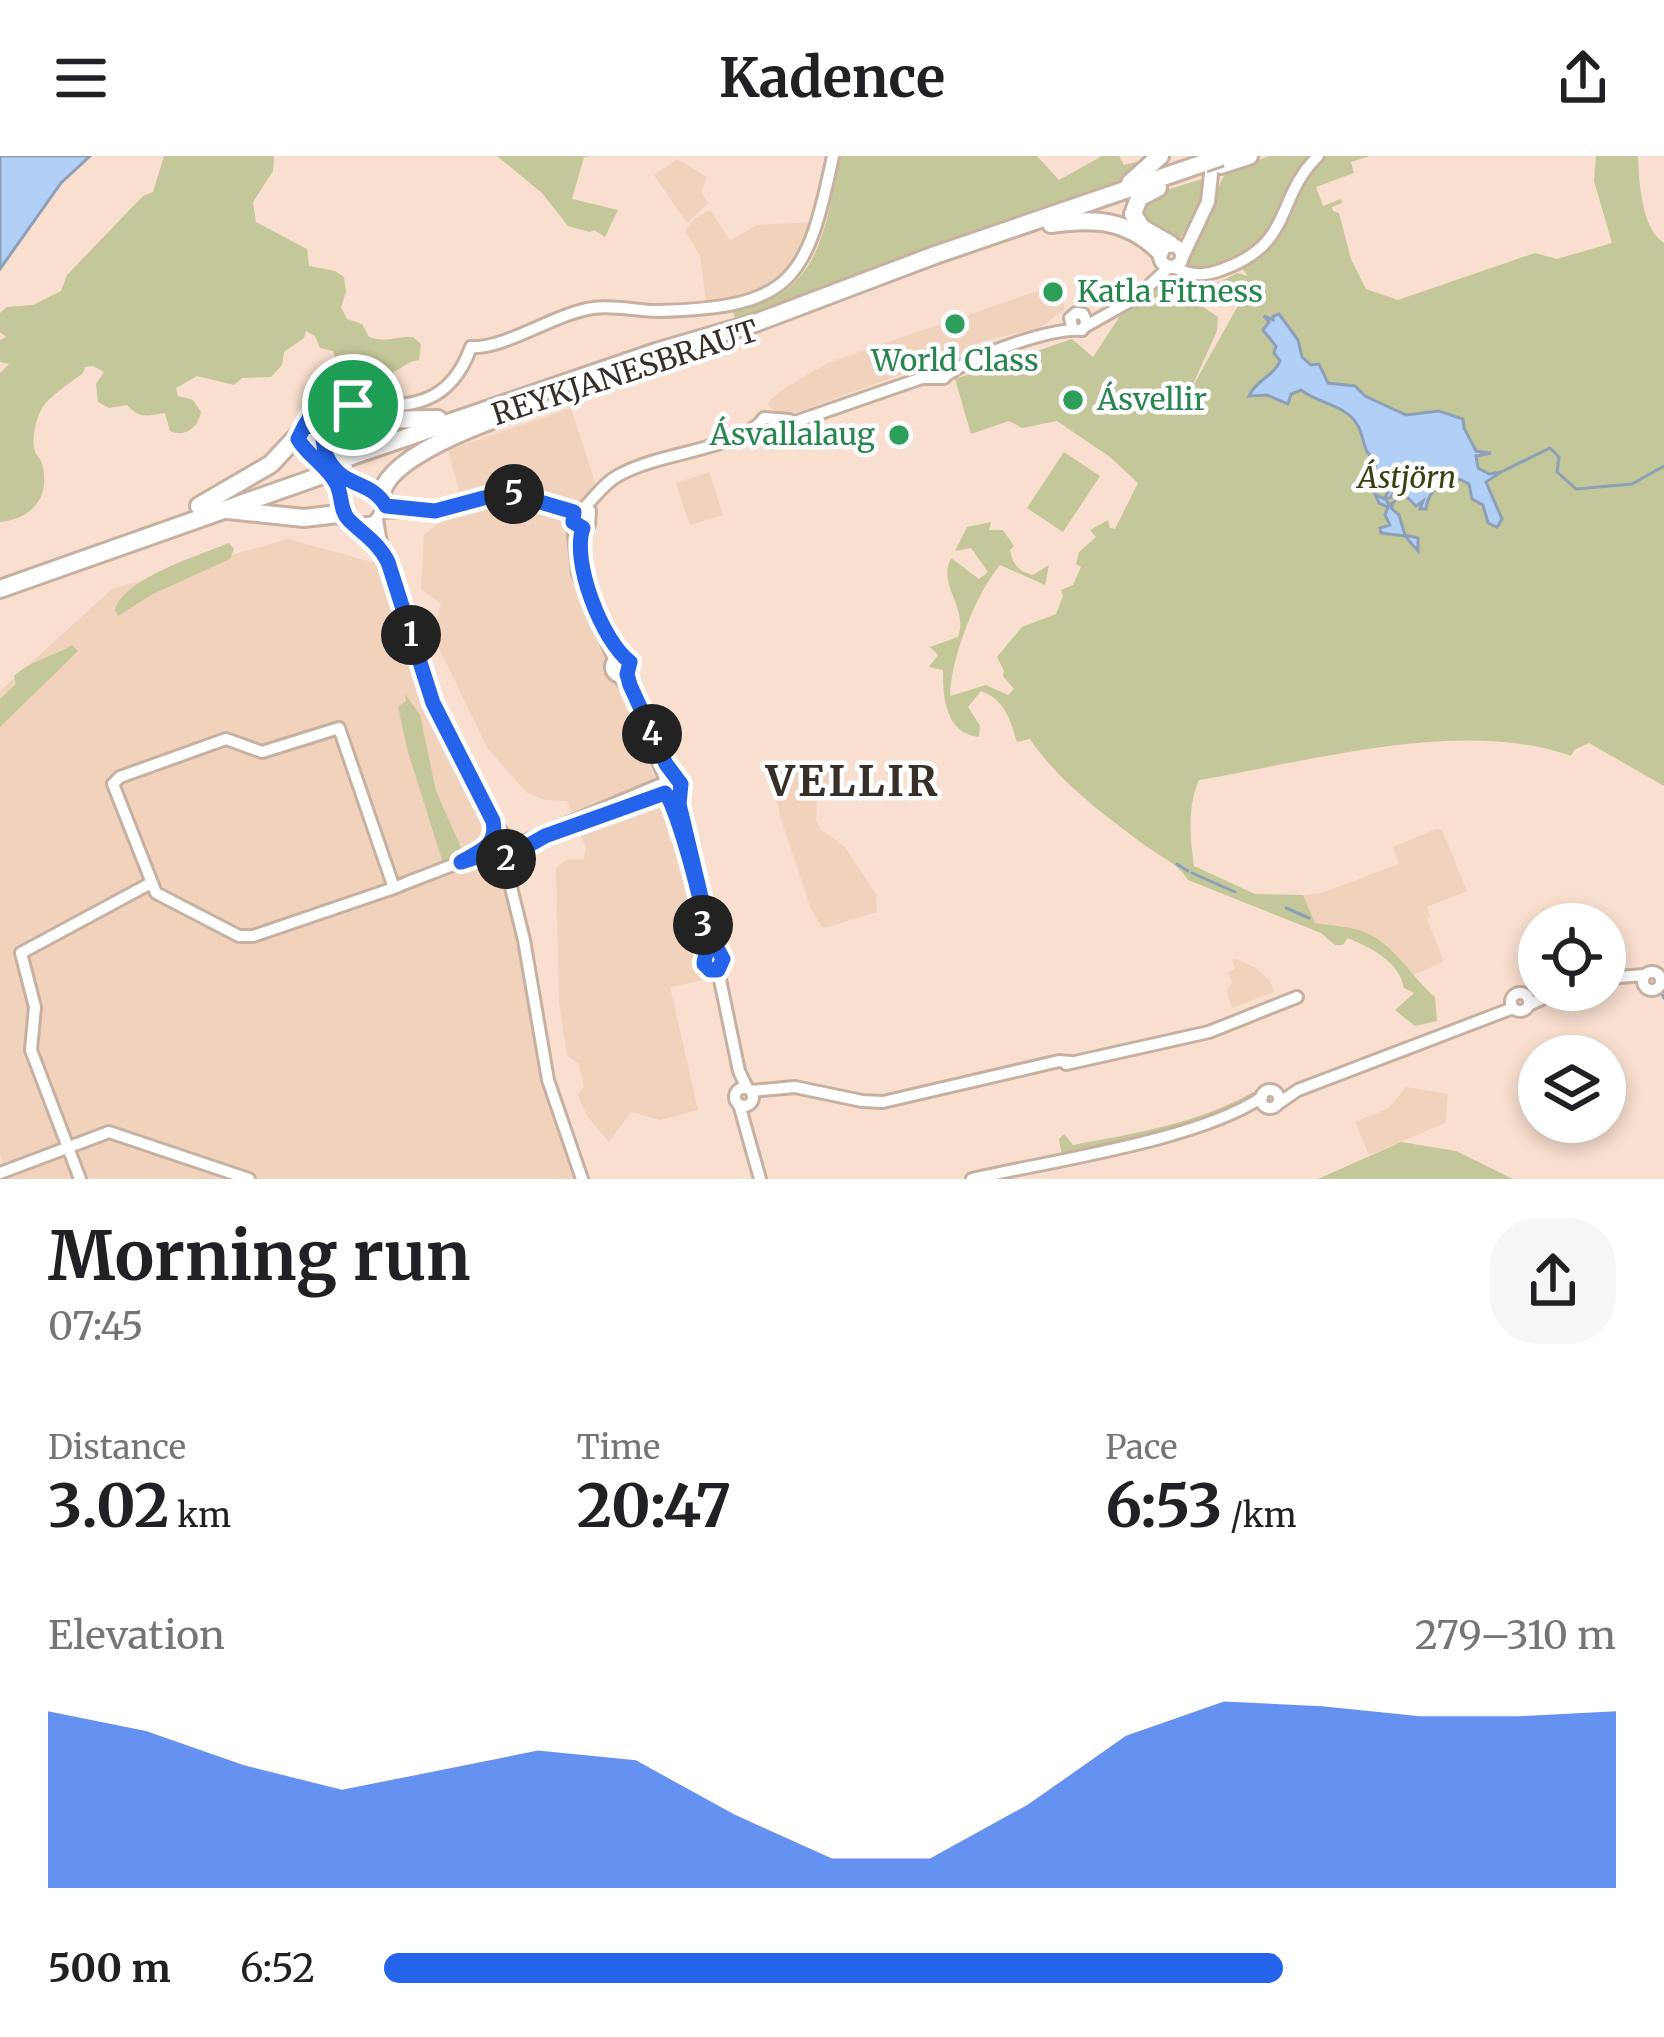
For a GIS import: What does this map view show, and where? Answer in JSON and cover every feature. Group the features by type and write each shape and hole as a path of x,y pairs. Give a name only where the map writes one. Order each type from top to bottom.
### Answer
{"highway":[{"path":"1108,196 1138,178 1160,156"},
{"path":"1179,156 1190,161 1212,160"},
{"name":"REYKJANESBRAUT","path":"342,464 1212,160 1249,156"},
{"name":"REYKJANESBRAUT","path":"0,584 185,513 765,328 1163,185 1212,160"},
{"path":"1163,185 1139,198 1133,214 1171,256"},
{"path":"1050,224 1089,219 1112,222 1171,256"},
{"path":"185,513 271,464 310,429 357,421 448,418 543,390"},
{"path":"381,508 386,480 447,439 565,391"},
{"name":"REYKJANESBRAUT","path":"0,584 318,472"},
{"path":"209,513 235,510 304,518 338,514 353,522"}],"main road":[{"path":"1171,256 1208,202 1212,160"}],"street":[{"path":"582,1179 548,1080 529,964 493,821 433,703 397,581 382,549 353,522 340,488 321,460 302,446 321,409 431,399 458,376 471,347 492,346 546,322 592,308 681,309 774,291 794,273 808,250 833,156"},
{"path":"762,1179 714,970 723,962 712,952 670,788 623,675 611,670 618,658 582,572 581,517 605,484 623,472 758,429 764,418 775,427 933,371 938,359 948,367 1106,311 1130,296 1171,256 1196,276 1236,264 1266,247 1318,156"},
{"path":"310,429 340,476 373,488 381,508 382,549"},
{"path":"353,522 381,508 443,509 506,492 581,517"},
{"path":"394,888 339,728 262,752 226,740 116,780 114,794 151,883 165,901 231,934 247,937 394,888 501,848 521,843 580,816 670,788"},
{"path":"80,1179 32,1050 35,1007 21,953 151,883"},
{"path":"1626,980 1661,984"},
{"path":"746,1096 795,1087 883,1102 1209,1032 1297,998"},
{"path":"987,1179 1171,1137 1512,1004 1518,1009"},
{"path":"972,1179 1168,1134 1270,1100"},
{"path":"0,1173 109,1132 249,1179"}],"shaded area":[{"path":"677,159 707,177 701,192 708,203 687,223 654,175"},
{"path":"710,210 730,240 757,225 811,222 791,268 766,289 706,301 700,256 685,230"},
{"path":"1058,284 1065,308 1040,328 982,341 960,355 945,351 930,356 905,373 784,417 768,406 788,386 830,362"},
{"path":"571,408 596,486 579,502 565,503 561,514 569,530 569,568 664,801 670,841 677,840 710,979 670,987 698,1110 660,1120 631,1112 609,1142 587,1116 578,1095 584,1087 579,1064 567,1056 559,1002 556,868 567,859 584,859 586,848 567,801 527,793 488,749 436,642 434,626 441,604 421,589 424,535 479,507 462,501 448,450"},
{"path":"709,472 723,515 690,525 676,483"},
{"path":"288,539 386,566 420,681 486,826 507,891 545,1082 577,1179 9,1179 0,1155 0,691 112,589"},
{"path":"818,761 829,767 831,783 817,801 816,821 845,847 876,894 877,912 828,927 822,927 811,909 771,774"},
{"path":"1442,830 1467,891 1427,907 1444,962 1407,977 1383,952 1315,923 1303,895 1322,893 1399,864 1393,847"},
{"path":"1235,959 1254,967 1270,981 1274,992 1232,1008 1228,973 1235,968"},
{"path":"1406,1087 1448,1094 1445,1123 1369,1155 1355,1122 1389,1108"}],"green space":[{"path":"164,156 274,156 273,171 253,202 256,222 307,249 309,266 344,277 341,307 347,319 362,324 369,337 413,337 421,344 419,360 390,374 364,372 337,364 333,351 320,348 315,336 306,331 304,338 284,352 282,365 271,377 242,378 234,385 197,376 176,388 178,396 193,400 201,412 194,426 181,433 170,431 165,413 145,415 127,405 109,408 98,402 96,384 104,372 85,367 41,410 34,443 44,476 41,496 30,511 0,522 0,373 9,364 0,362 0,340 6,337 0,332 0,313 7,307 33,305 61,291 67,275 143,196 153,192"},
{"path":"497,156 592,156 584,157 572,199 618,210 605,237 568,226 542,193"},
{"path":"839,156 1037,156 1059,180 1102,156 1119,156 1124,165 1145,160 1143,171 1111,189 736,320 731,308 778,295 806,269 823,233"},
{"path":"1269,156 1313,156 1258,250 1210,269 1189,266 1184,255 1226,172"},
{"path":"1323,156 1370,156 1351,162 1354,173 1316,187 1323,206 1341,199 1333,211 1339,213 1351,259 1366,289 1398,300 1535,253 1557,259 1612,243 1594,181 1596,156 1638,156 1646,216 1664,243 1664,786 1589,743 1571,756 1528,745 1435,741 1199,780 1195,791 1190,823 1194,866 1255,894 1303,895 1315,923 1359,930 1385,944 1435,997 1437,1021 1415,1026 1395,1010 1414,993 1404,988 1383,957 1348,938 1343,945 1335,945 1321,933 1188,880 1174,864 1082,796 1030,739 1017,742 1005,711 989,695 981,691 968,707 980,726 979,737 959,729 945,702 943,670 929,667 938,655 930,647 958,637 960,616 948,578 951,558 979,579 988,572 971,548 955,551 967,527 991,522 989,530 1003,530 1014,546 1010,550 1013,560 1023,572 1033,575 1049,565 1045,585 1000,565 973,610 960,646 950,696 986,685 1008,695 1014,689 1003,676 997,657 1022,627 1056,614 1061,590 1073,585 1081,567 1076,564 1079,552 1096,537 1090,530 1108,520 1115,529 1138,483 1110,457 1057,421 1022,428 1009,421 971,434 955,379 1072,339 1093,357 1120,316 1164,281 1218,317 1217,331 1189,393 1243,297 1214,285 1237,273 1248,276 1240,266 1269,247"},
{"path":"1205,178 1199,206 1179,240 1147,228 1136,209 1160,192"},
{"path":"1064,452 1100,476 1063,532 1027,508"},
{"path":"229,543 234,549 230,559 153,594 118,616 115,610 121,598 147,578"},
{"path":"72,645 78,651 0,727 0,699 16,684 14,676"},
{"path":"405,694 420,715 436,791 463,852 443,863 408,752 398,707 406,701"},
{"path":"1264,1086 1252,1099 1203,1121 1062,1156 1059,1139 1064,1134 1073,1145 1147,1130 1195,1118"},
{"path":"1401,1142 1456,1151 1513,1179 1318,1179"}],"water":[{"path":"0,156 90,156 61,183 0,269"},
{"name":"Ástjörn","path":"1279,314 1298,340 1302,357 1311,365 1319,364 1328,383 1355,386 1365,396 1406,415 1439,411 1463,419 1476,451 1491,453 1476,456 1478,468 1489,474 1501,472 1486,482 1502,519 1497,527 1488,523 1483,505 1472,499 1469,484 1459,479 1433,491 1426,509 1420,509 1423,501 1416,506 1397,487 1385,498 1389,505 1394,502 1391,508 1399,515 1405,535 1418,538 1418,551 1405,536 1381,533 1380,528 1390,525 1385,515 1388,507 1375,494 1384,499 1388,492 1352,417 1301,390 1291,394 1288,404 1267,395 1249,396 1280,361 1274,353 1276,346 1263,330 1269,322 1264,316 1273,320"}],"waterway":[{"path":"1501,472 1550,448 1559,457 1557,472 1576,489 1632,484 1664,466"},
{"path":"1177,864 1188,871"},
{"path":"1192,873 1235,892"},
{"path":"1286,908 1309,918"},
{"path":"1662,994 1664,998"}],"place":[{"name":"Katla Fitness","path":"1053,292"},
{"name":"World Class","path":"955,324"},
{"name":"Ásvellir","path":"1073,400"},
{"name":"Ásvallalaug","path":"899,435"}],"district":[{"name":"VELLIR","path":"853,781"}],"route":[{"path":"353,405 318,404 304,427 314,425 316,426 319,428 321,430 326,455 344,479 373,488 386,506 435,511 506,492 574,512 573,522 583,528 578,545 582,572 614,645 630,662 630,685 666,764 681,784 679,804 710,935 723,959 718,970 704,964 707,939 679,817 665,793 545,836 505,859 486,854 461,862 492,843 493,821 433,703 397,581 382,549 346,518 340,488 321,460 298,439 304,427 316,426 321,409 353,405"}]}
